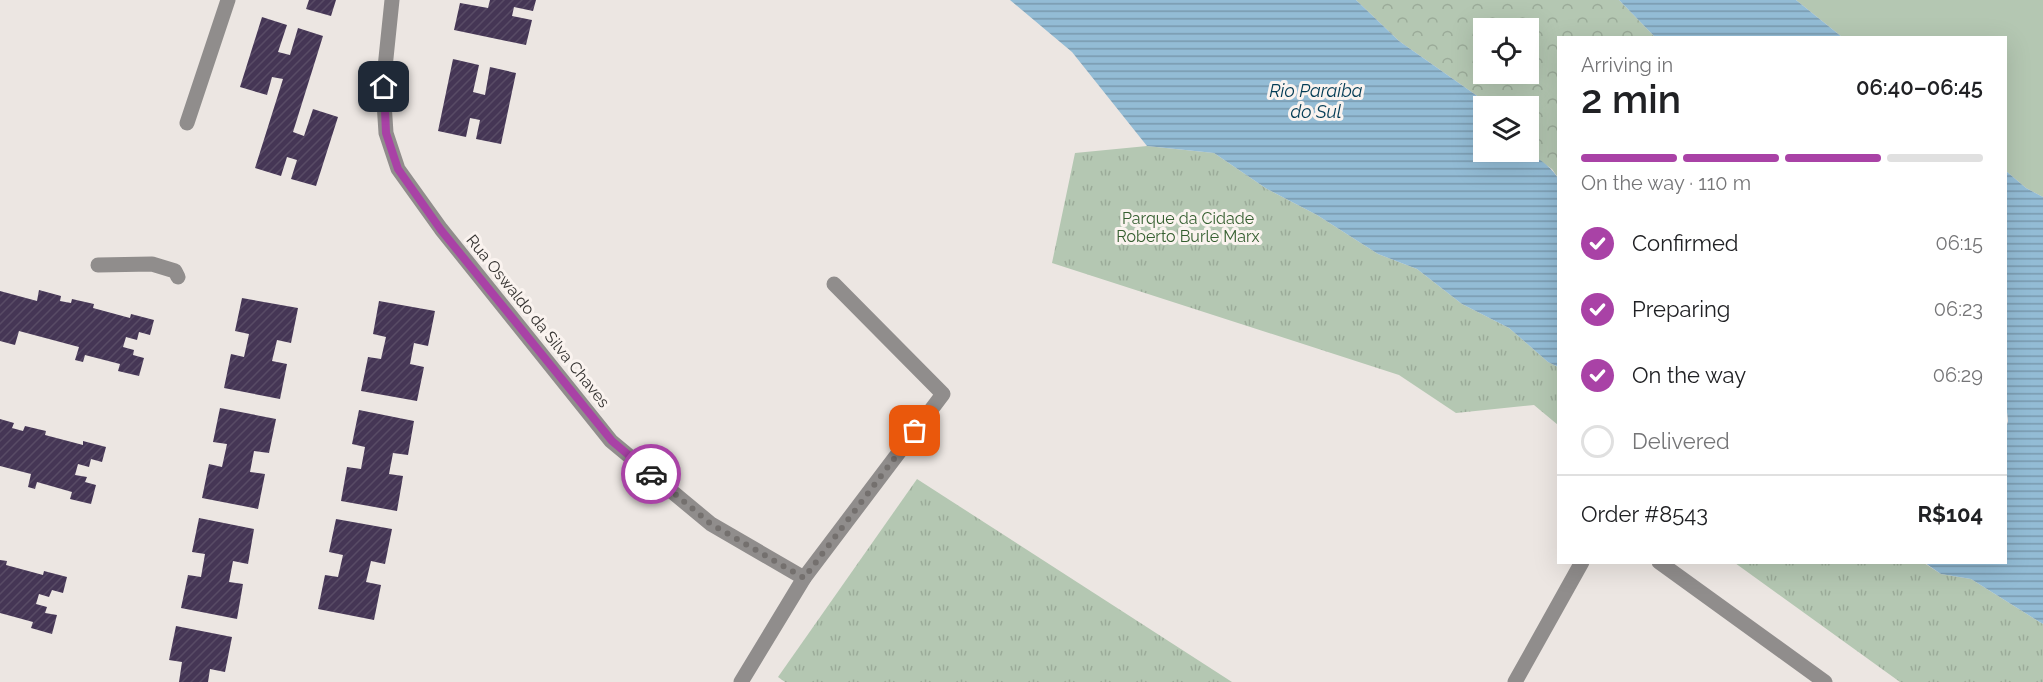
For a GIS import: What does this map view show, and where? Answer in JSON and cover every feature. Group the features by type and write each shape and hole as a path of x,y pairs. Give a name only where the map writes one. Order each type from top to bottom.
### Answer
{"street":[{"path":"187,123 228,0"},
{"name":"Rua Oswaldo da Silva Chaves","path":"393,0 384,87 386,133 398,169 441,230 612,441 711,524 804,578"},
{"path":"98,265 152,264 175,271 178,277"},
{"path":"741,682 804,578 943,394 834,284"},
{"path":"1515,682 1581,564"},
{"path":"1662,564 1826,682"}],"green space":[{"path":"1356,0 1619,0 1654,36 1557,36 1557,176 1552,169 1539,160 1539,96 1477,96 1399,41"},
{"path":"1796,0 2043,0 2043,197 2026,188 2007,172 2007,36 1841,36"},
{"name":"Parque da Cidade Roberto Burle Marx","path":"1147,146 1214,153 1267,189 1317,215 1378,254 1417,269 1462,304 1509,328 1548,362 1557,366 1557,424 1534,405 1456,413 1399,375 1052,263 1075,153"},
{"path":"917,479 1232,682 785,682 778,677"},
{"path":"1736,564 1926,564 1941,574 1971,579 2043,624 2043,682 1900,682"}],"water":[{"name":"Rio Paraíba do Sul","path":"1010,0 1356,0 1399,41 1477,96 1473,96 1473,162 1539,162 1539,160 1557,177 1557,366 1548,362 1509,328 1462,304 1417,269 1378,254 1317,215 1267,189 1214,153 1147,146 1072,52"},
{"path":"1619,0 1796,0 1841,36 1654,36"},
{"path":"2007,172 2026,188 2043,197 2043,624 1971,579 1941,574 1926,564 2007,564"}],"building":[{"path":"309,0 336,0 331,16 306,9"},
{"path":"490,0 536,0 533,11 514,7 512,16 532,20 526,45 454,30 460,3 488,8"},
{"path":"262,17 287,25 278,52 290,55 298,28 323,36 293,132 304,136 313,109 338,117 316,186 291,179 297,160 287,157 281,176 255,168 283,79 272,77 267,95 240,87"},
{"path":"453,59 479,65 473,92 485,95 490,67 516,73 501,144 476,139 480,120 470,118 466,137 438,131"},
{"path":"39,290 61,296 60,301 71,303 72,299 94,304 93,308 130,318 131,314 154,320 150,335 139,332 137,340 126,337 123,347 134,350 133,355 144,358 139,376 118,371 120,364 85,355 83,362 75,360 79,347 19,331 15,345 0,341 0,291 37,301"},
{"path":"242,298 298,308 291,343 277,340 272,361 287,364 280,399 224,388 231,354 244,357 249,334 235,331"},
{"path":"379,301 435,311 428,346 414,343 410,364 424,367 417,401 361,391 368,357 381,359 386,337 373,334"},
{"path":"220,408 276,419 269,453 254,451 250,472 265,474 258,509 202,498 209,464 222,467 227,444 213,442"},
{"path":"359,410 414,421 408,455 393,453 389,474 403,476 397,511 341,501 347,467 361,469 365,447 352,444"},
{"path":"0,419 14,423 12,428 23,431 25,426 46,431 45,435 83,445 83,441 106,447 102,462 91,459 89,467 78,464 75,475 87,477 85,482 96,485 91,504 70,499 72,492 37,482 35,489 28,487 31,474 0,466"},
{"path":"199,518 254,529 248,564 233,561 229,582 243,584 237,619 181,608 188,575 201,577 205,554 192,552"},
{"path":"336,519 392,529 385,564 371,561 366,582 381,585 374,620 318,609 325,575 338,577 343,555 329,552"},
{"path":"0,560 7,561 6,565 43,575 44,571 67,577 63,593 52,590 49,597 39,594 36,604 47,607 45,613 57,615 52,634 31,628 33,622 0,613"},
{"path":"176,626 232,637 225,672 210,669 208,682 179,682 182,662 169,660"}],"way so far":[{"path":"651,474 711,524 804,578 915,431"}],"route":[{"path":"384,87 386,133 398,169 441,230 612,441 651,474"}]}
